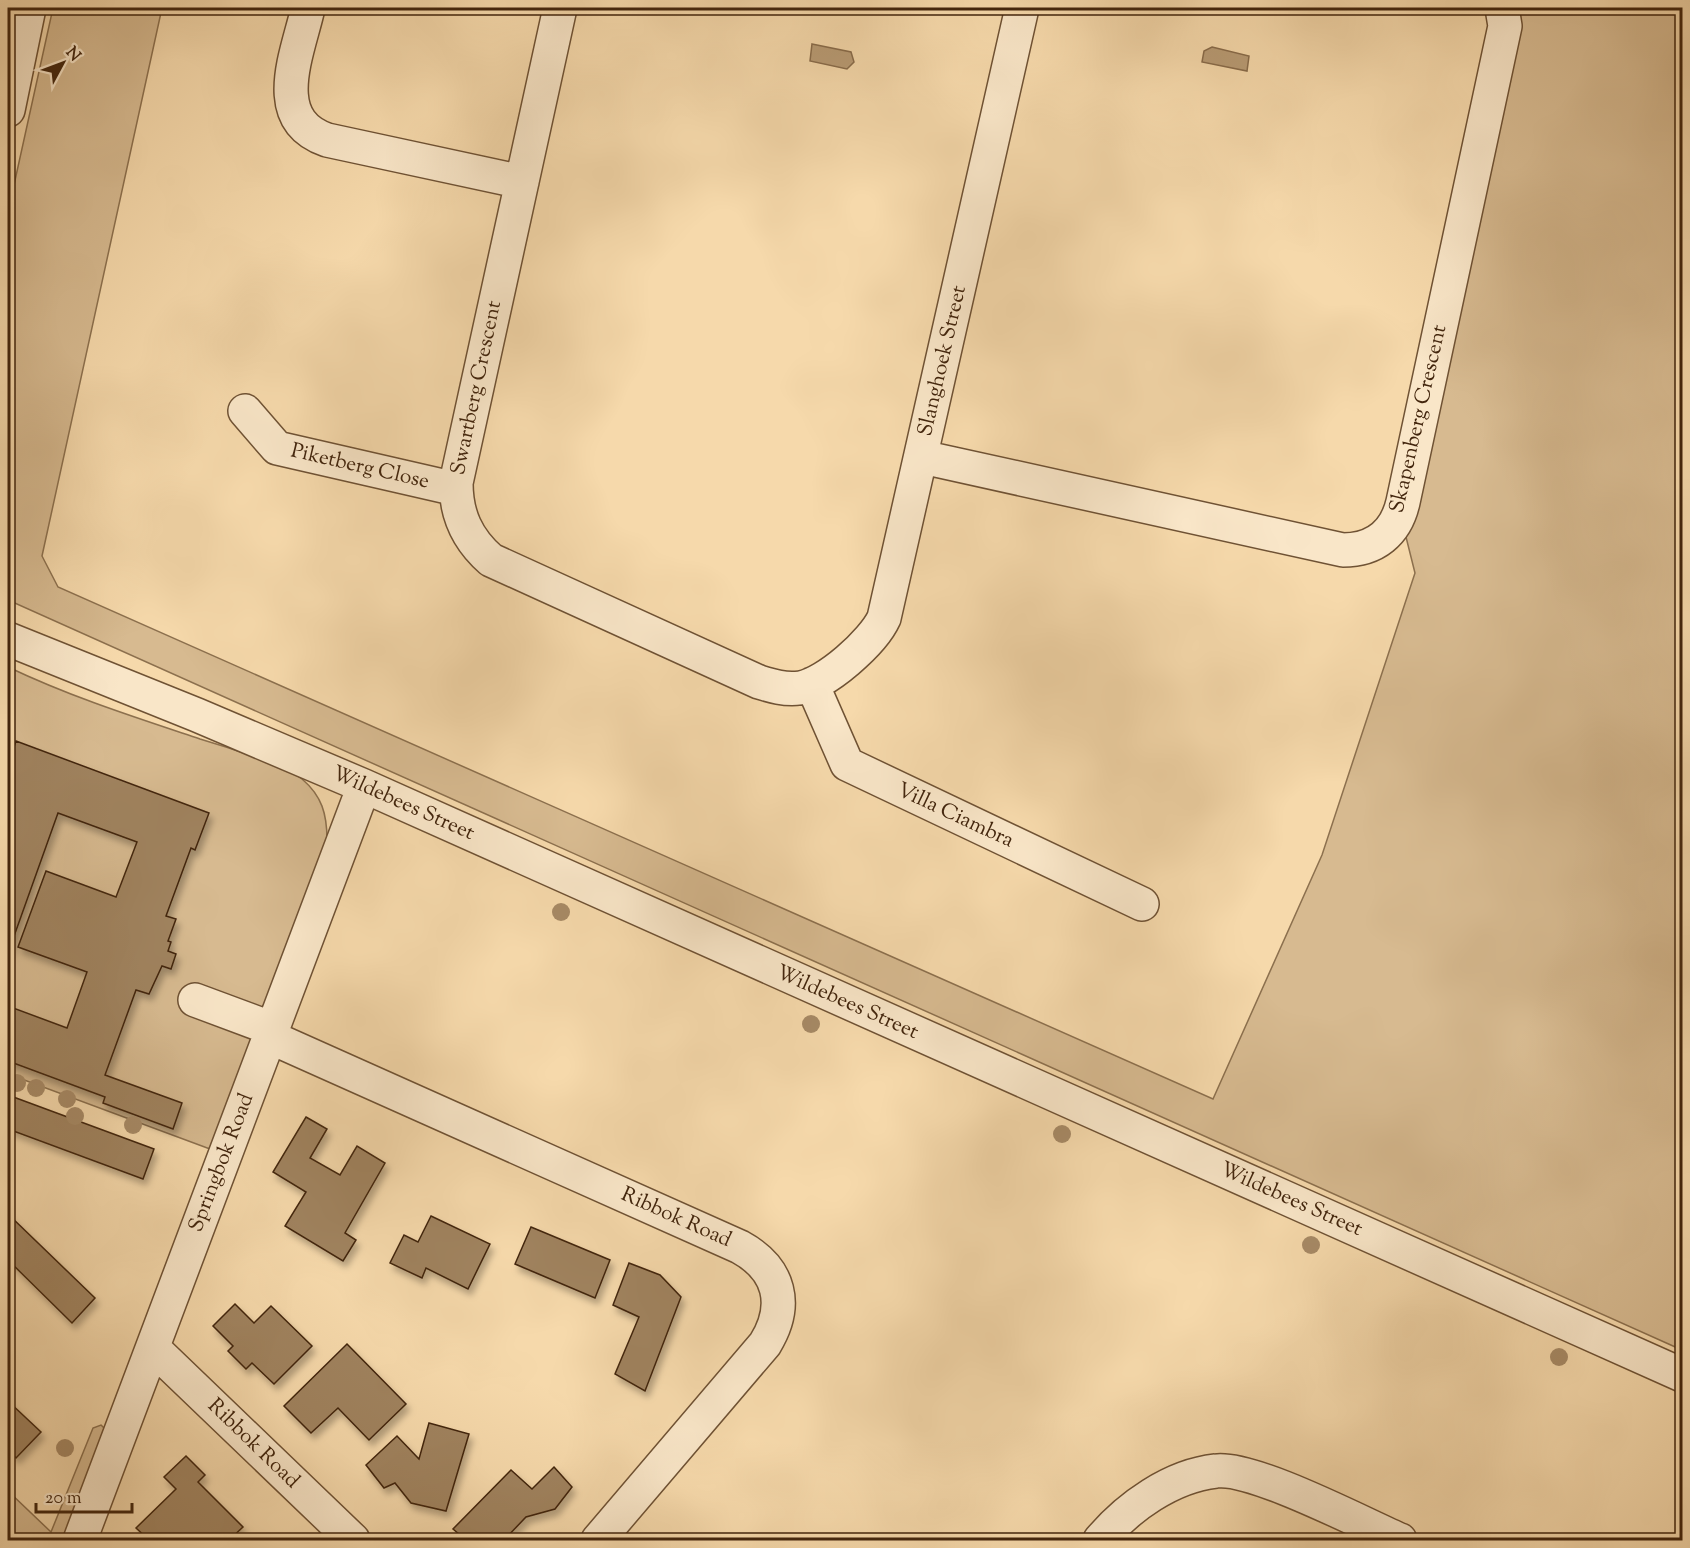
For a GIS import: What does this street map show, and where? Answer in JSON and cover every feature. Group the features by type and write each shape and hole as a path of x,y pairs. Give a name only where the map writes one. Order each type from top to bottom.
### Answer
{"street":[{"path":"8,110 29,8"},
{"path":"308,8 290,97 296,118 305,128 327,140 522,182"},
{"name":"Swartberg Crescent","path":"560,8 456,489 458,508 464,527 471,540 491,560 759,682 788,688 812,684"},
{"name":"Slanghoek Street","path":"812,684 839,665 881,625 922,457 1022,8"},
{"name":"Skapenberg Crescent","path":"922,457 1343,550 1357,550 1383,539 1393,528 1403,502 1505,26 1502,8"},
{"name":"Piketberg Close","path":"245,411 277,448 456,489"},
{"name":"Wildebees Street","path":"8,639 197,714 364,786 1683,1375"},
{"name":"Villa Ciambra","path":"812,684 847,764 1142,904"},
{"name":"Springbok Road","path":"80,1540 364,786"},
{"name":"Ribbok Road","path":"191,1011 269,1039 741,1247 764,1263 777,1288 778,1318 765,1344 598,1540"},
{"name":"Ribbok Road","path":"153,1348 353,1540"},
{"path":"1100,1540 1143,1500 1179,1481 1217,1470 1254,1476 1400,1540"}],"shaded area":[{"path":"53,8 162,8 42,556 58,587 1213,1099 1322,855 1415,573 1405,533 1520,35 1519,8 1682,8 1682,1350 8,600 8,212"},
{"path":"812,44 851,52 854,62 847,69 810,61"},
{"path":"1212,47 1249,56 1247,71 1202,62 1204,51"},
{"path":"8,667 103,706 282,768 309,785 322,806 327,840 210,1149 8,1074"},
{"path":"101,1425 105,1429 67,1540 8,1540 8,1491 51,1532 93,1428"}],"building":[{"path":"16,741 209,813 195,850 191,848 166,916 176,919 168,941 171,942 168,951 176,954 171,969 162,966 149,994 136,990 105,1075 182,1103 173,1129 103,1103 105,1097 8,1061 8,1006 67,1028 87,972 18,947 46,871 116,897 137,842 58,813 8,953 8,795 12,782 8,780 8,765"},
{"path":"8,1095 154,1149 143,1179 8,1129"},
{"path":"306,1117 327,1129 310,1158 340,1175 357,1146 385,1163 345,1233 356,1240 343,1261 285,1226 306,1192 273,1172"},
{"path":"8,1214 95,1298 72,1323 8,1260"},
{"path":"431,1216 490,1244 468,1289 426,1268 422,1278 390,1263 404,1235 418,1242"},
{"path":"531,1227 610,1260 595,1298 515,1264"},
{"path":"629,1263 660,1275 681,1297 645,1391 615,1374 639,1317 613,1305"},
{"path":"235,1304 254,1323 271,1306 312,1346 274,1384 252,1363 246,1369 228,1351 233,1346 213,1326"},
{"path":"347,1344 406,1404 369,1440 338,1408 311,1433 284,1406"},
{"path":"8,1401 41,1432 16,1458 8,1450"},
{"path":"429,1423 469,1434 446,1511 411,1503 395,1483 384,1488 366,1465 397,1436 419,1459"},
{"path":"186,1456 205,1475 198,1482 243,1527 229,1540 149,1540 136,1528 176,1489 164,1477"},
{"path":"554,1467 572,1487 555,1509 526,1517 504,1540 466,1540 453,1529 511,1470 532,1489"}]}
